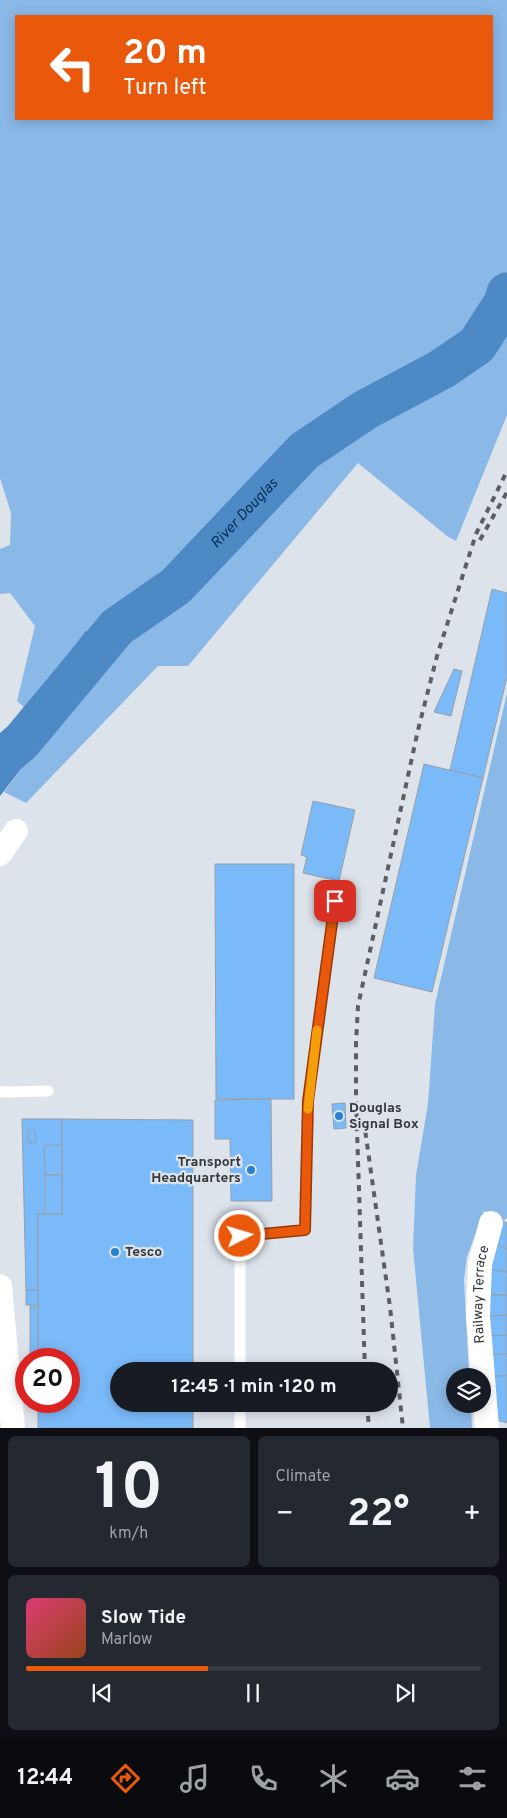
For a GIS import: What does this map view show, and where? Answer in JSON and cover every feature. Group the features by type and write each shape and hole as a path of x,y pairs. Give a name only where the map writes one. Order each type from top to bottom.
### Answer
{"street":[{"path":"0,854 16,831"},
{"name":"Railway Terrace","path":"487,1428 478,1306 480,1264 491,1223"},
{"path":"0,1286 13,1428"}],"lane":[{"path":"240,1362 240,1236 305,1230 308,1101 335,901"},
{"path":"0,1092 48,1091"},
{"path":"240,1412 240,1428"}],"shaded area":[{"path":"0,0 507,0 507,415 456,541 447,536 358,463 188,666 158,666 26,803 4,792 32,755 85,695 32,699 25,708 17,701 35,626 10,593 0,594 0,549 10,545 11,513 0,478"},
{"path":"86,631 115,651 85,695 32,755 0,796 0,741"},
{"path":"507,693 507,1218 503,1221 484,1211 467,1257 464,1279 469,1368 446,1368 446,1413 471,1413 472,1428 430,1428 413,1248 416,1175 428,1104 435,1004"}],"building":[{"path":"492,589 507,593 507,677 483,778 450,770"},
{"path":"454,669 462,671 451,716 434,712"},
{"path":"424,764 483,778 432,992 374,978"},
{"path":"313,801 355,810 339,881 303,873 307,857 301,855"},
{"path":"215,864 294,864 294,1099 216,1099"},
{"name":"Transport Headquarters","path":"271,1099 272,1201 231,1201 230,1139 215,1139 215,1100"},
{"name":"Douglas Signal Box","path":"345,1103 346,1128 334,1129 332,1104"},
{"path":"22,1119 62,1119 62,1214 38,1214 38,1290 26,1290"},
{"name":"Tesco","path":"62,1119 193,1120 193,1362 110,1362 110,1412 193,1412 193,1428 38,1428 38,1413 80,1413 80,1348 38,1348 38,1214 62,1214"},
{"path":"28,1130 35,1130 36,1143 28,1143"},
{"path":"44,1145 62,1145 62,1175 45,1175"},
{"path":"45,1175 62,1175 62,1214 45,1214"},
{"path":"503,1221 507,1223 507,1249 496,1245"},
{"path":"496,1245 507,1249 507,1272 487,1269"},
{"path":"487,1269 507,1272 507,1295 487,1295"},
{"path":"26,1290 38,1290 38,1305 26,1305"},
{"path":"487,1295 507,1295 507,1315 490,1316"},
{"path":"30,1306 38,1306 38,1348 30,1348"},
{"path":"507,1315 507,1335 491,1336 490,1316"},
{"path":"507,1335 507,1354 492,1355 491,1336"},
{"path":"507,1354 507,1376 494,1376 492,1355"},
{"path":"494,1376 507,1376 507,1423 496,1420"}],"waterway":[{"name":"River Douglas","path":"0,760 22,741 117,627 176,586 304,451 365,410 442,369 477,345 504,303 507,293"}],"railway":[{"path":"365,1362 356,1100 358,1006 418,730 437,656 476,534 507,471"},
{"path":"480,540 507,492"},
{"path":"362,1108 390,1307 403,1428"},
{"path":"368,1412 369,1428"}],"slow traffic":[{"path":"308,1109 317,1030"}],"place":[{"name":"Douglas Signal Box","path":"339,1116"},
{"name":"Transport Headquarters","path":"251,1170"},
{"name":"Tesco","path":"115,1252"}],"route":[{"path":"240,1236 305,1230 308,1101 335,901"}]}
